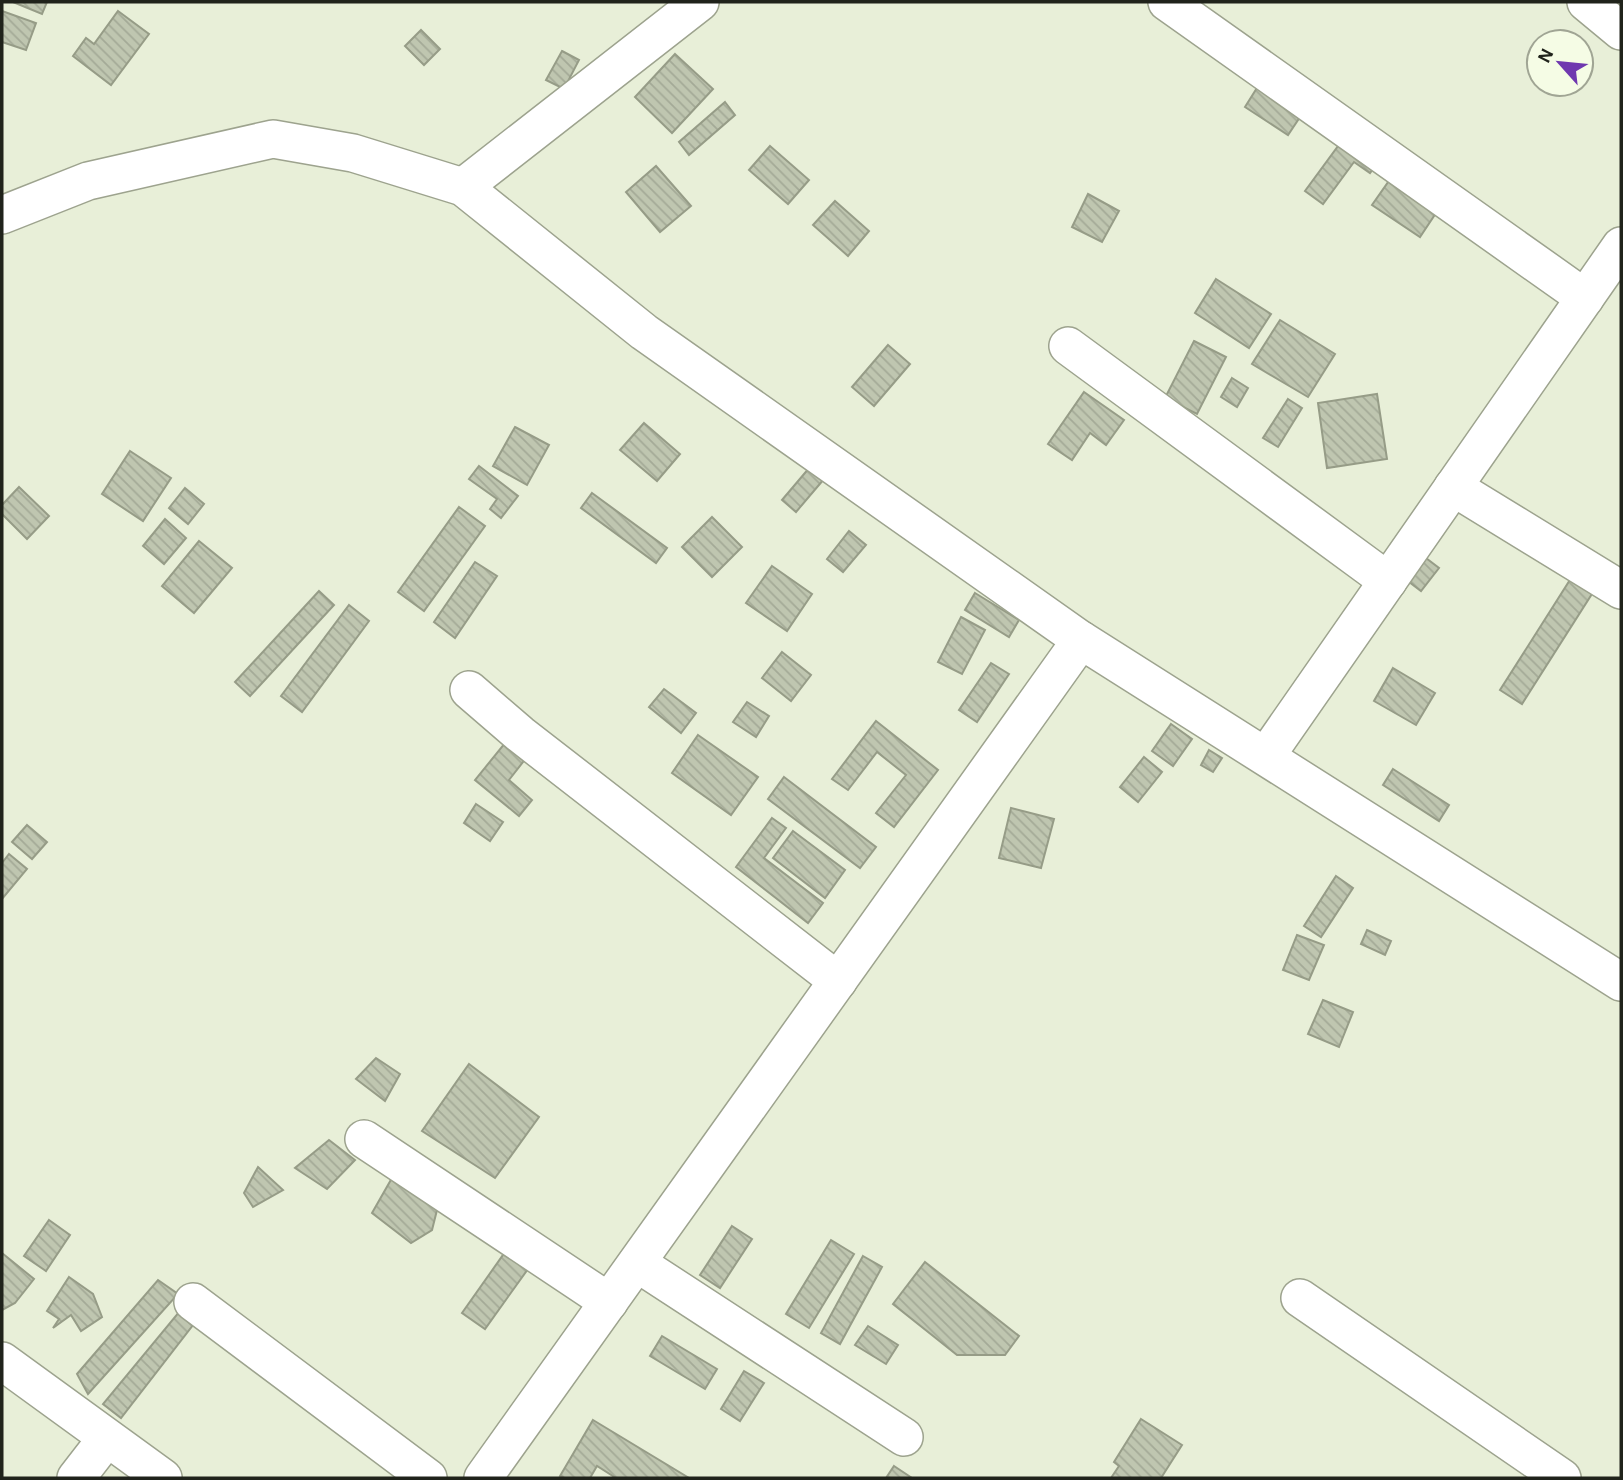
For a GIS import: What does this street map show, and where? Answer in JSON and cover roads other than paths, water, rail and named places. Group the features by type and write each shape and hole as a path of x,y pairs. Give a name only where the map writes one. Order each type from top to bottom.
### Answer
{"street":[{"path":"463,187 701,2"},
{"path":"1167,2 1585,298"},
{"path":"1586,2 1621,31"},
{"path":"2,215 88,181 273,139 353,153 463,187 644,332 1081,640 1621,982"},
{"path":"1266,756 1621,246"},
{"path":"1068,346 1388,581"},
{"path":"1453,487 1621,590"},
{"path":"483,1478 1081,640"},
{"path":"470,690 520,734 838,981"},
{"path":"364,1139 609,1302"},
{"path":"637,1263 904,1437"},
{"path":"1300,1298 1562,1478"},
{"path":"193,1302 428,1478"},
{"path":"2,1361 163,1478"},
{"path":"76,1478 107,1438"}]}
